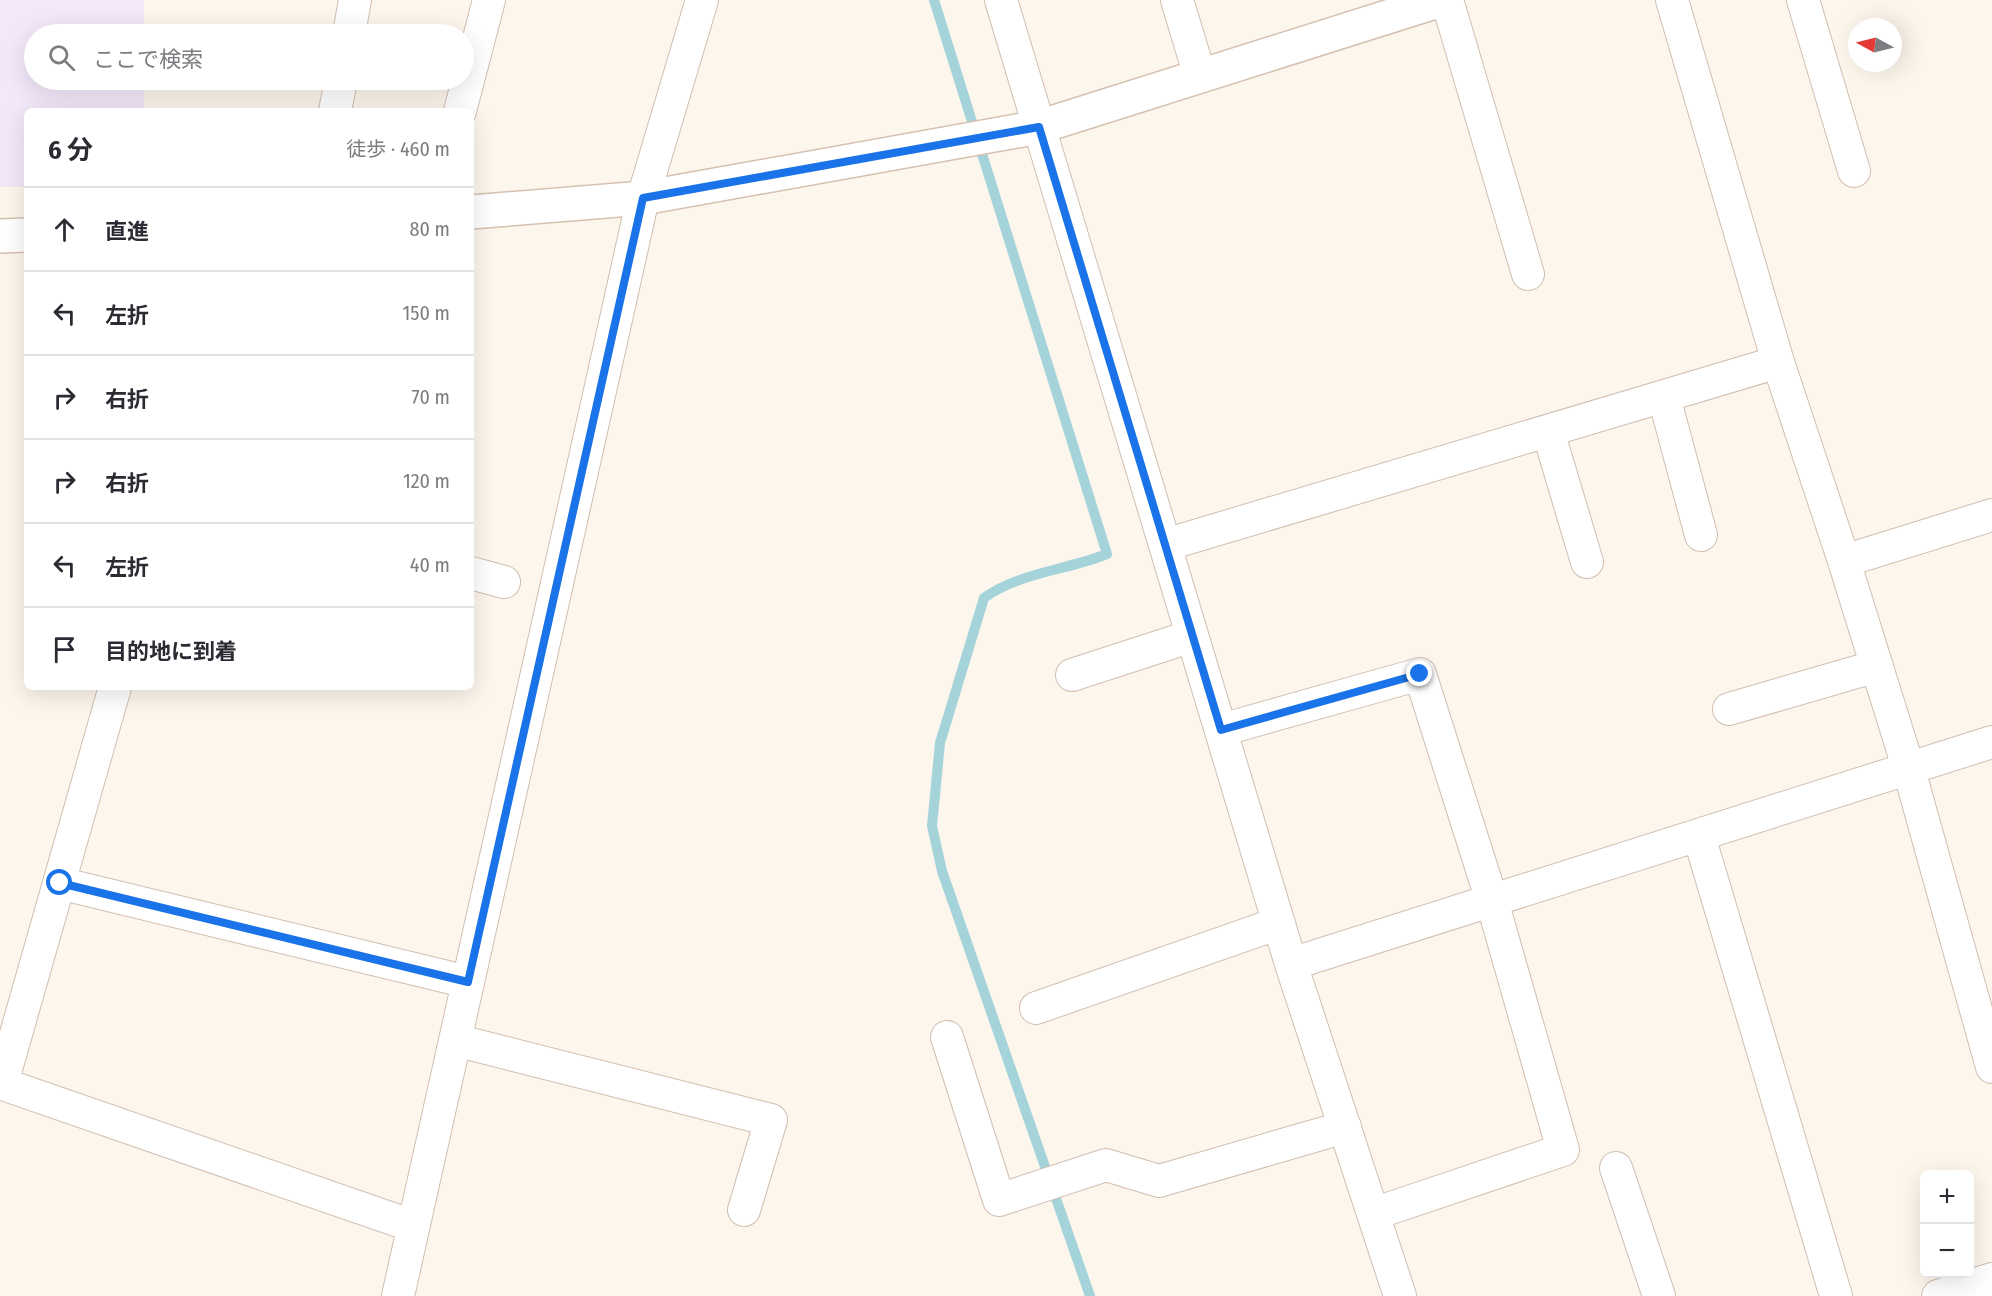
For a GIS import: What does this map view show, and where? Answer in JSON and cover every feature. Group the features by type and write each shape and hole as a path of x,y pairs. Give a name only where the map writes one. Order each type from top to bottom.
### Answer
{"street":[{"path":"351,24 355,0"},
{"path":"474,57 489,0"},
{"path":"398,1296 643,198 702,0"},
{"path":"1001,0 1291,964 1400,1296"},
{"path":"1177,0 1200,76"},
{"path":"474,212 643,198 1039,127 1441,0"},
{"path":"1447,0 1528,274"},
{"path":"1672,0 1778,362 1844,561 1909,770 1992,1067"},
{"path":"1803,0 1854,171"},
{"path":"336,108 339,90"},
{"path":"461,108 465,90"},
{"path":"0,236 24,235"},
{"path":"1165,545 1778,362"},
{"path":"1664,397 1701,535"},
{"path":"1548,431 1587,562"},
{"path":"1844,561 1992,514"},
{"path":"474,574 504,582"},
{"path":"1072,675 1192,636"},
{"path":"1729,709 1877,666"},
{"path":"1221,730 1420,674 1492,901 1563,1149 1373,1214"},
{"path":"115,690 1,1083 413,1226"},
{"path":"1291,964 1992,742"},
{"path":"1699,836 1836,1296"},
{"path":"60,883 468,982"},
{"path":"1036,1008 1279,923"},
{"path":"947,1037 999,1200 1106,1165 1159,1181 1345,1127"},
{"path":"455,1040 771,1120 744,1210"},
{"path":"1616,1168 1659,1296"},
{"path":"1938,1296 1992,1279"}],"shaded area":[{"path":"0,0 144,0 144,24 24,24 24,90 144,90 144,108 24,108 24,187 0,187"}],"waterway":[{"path":"934,0 1107,554 1027,577 984,598 940,743 932,826 942,871 1090,1296"}],"route":[{"path":"60,883 468,982 643,198 1039,127 1221,730 1420,674"}]}
